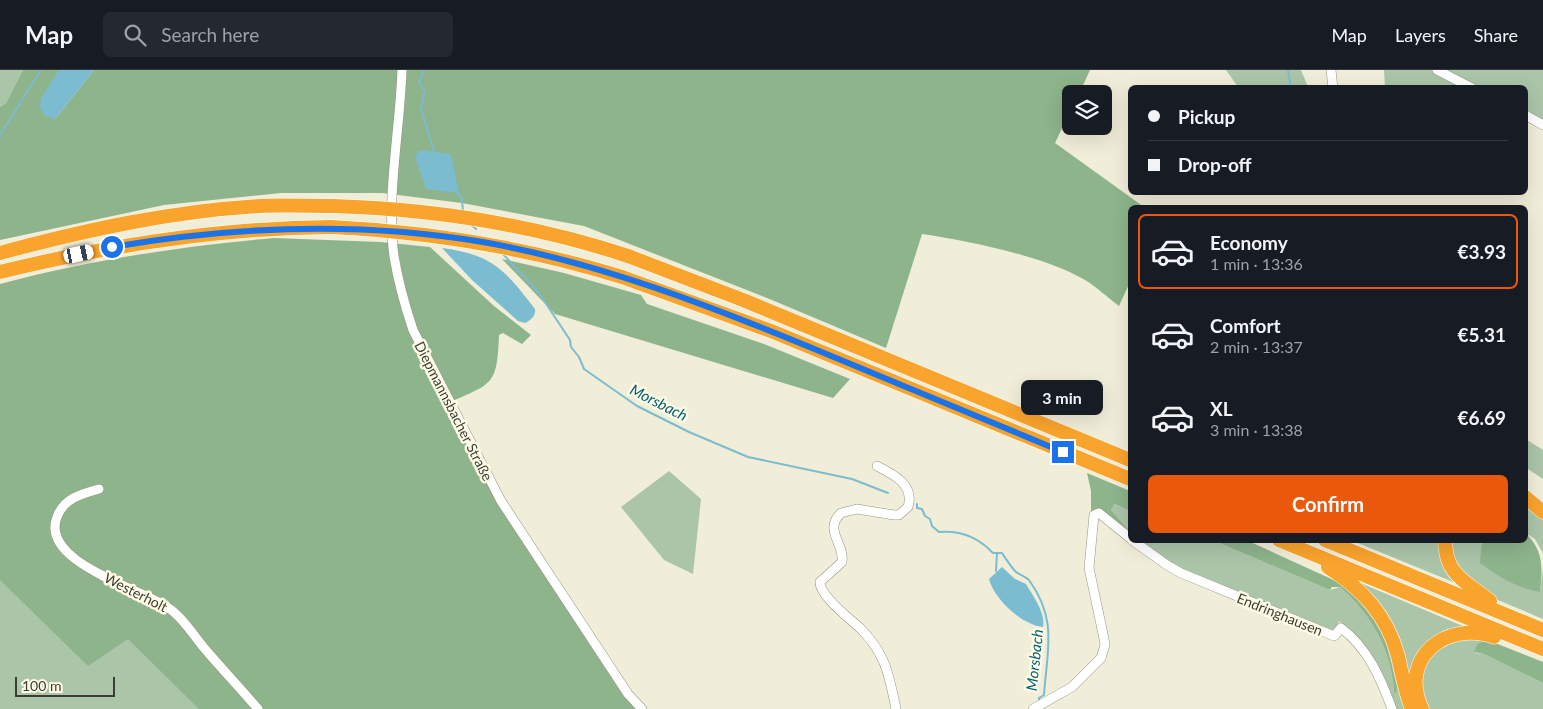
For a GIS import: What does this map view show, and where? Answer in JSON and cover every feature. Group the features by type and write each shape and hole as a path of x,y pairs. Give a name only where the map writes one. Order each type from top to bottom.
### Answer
{"highway":[{"path":"0,253 135,221 196,212 261,206 333,206 422,211 518,225 576,239 628,256 743,300 1128,459"},
{"path":"0,272 91,251 163,238 253,229 331,227 387,230 484,242 569,261 622,277 772,331 1128,478"},
{"path":"1528,490 1543,500"},
{"path":"1528,500 1543,512"},
{"path":"1286,543 1539,648"},
{"path":"1332,543 1543,630"},
{"path":"1445,543 1448,562 1458,577 1506,615"},
{"path":"1297,548 1347,580 1375,607 1394,641 1412,709"},
{"path":"1422,709 1416,689 1418,668 1427,652 1443,639 1471,632 1514,645 1539,648"}],"street":[{"name":"Diepmannsbacher Straße","path":"402,70 393,192 393,246 405,306 413,330 501,501 628,694 642,709"},
{"path":"1331,70 1333,85"},
{"path":"1437,70 1466,85"},
{"path":"1528,117 1543,125"},
{"path":"877,466 896,475 904,484 910,496 908,507 899,515 894,516 857,509 841,513 834,522 833,529 842,554 842,562 820,582 820,586 826,596 870,639 881,653 889,674 896,709"},
{"name":"Westerholt","path":"99,489 72,498 58,514 54,528 63,547 75,560 88,568 139,591 171,610 258,709"},
{"name":"Endringhausen","path":"1033,709 1077,684 1098,662 1105,646 1089,568 1094,515 1099,513 1128,537"},
{"name":"Endringhausen","path":"1136,543 1167,566 1181,573 1334,636 1341,628 1353,637 1365,652 1378,674 1392,709"}],"green space":[{"path":"0,70 23,70 6,103 0,107"},
{"path":"23,70 59,70 55,119 94,70 1090,70 1083,85 1062,85 1062,128 1055,143 1141,205 1128,205 1128,286 1119,306 1085,280 1049,264 983,245 922,234 886,348 772,300 584,226 462,203 382,193 281,193 164,205 0,240 0,107 6,103"},
{"path":"1226,70 1301,70 1307,85 1237,85"},
{"path":"1384,70 1543,70 1543,121 1534,116 1528,121 1528,85 1385,85"},
{"path":"274,238 380,242 430,247 494,306 531,335 522,344 503,333 499,335 497,364 490,381 475,391 448,403 499,503 637,709 199,709 128,639 88,666 0,580 0,284 34,275 136,255"},
{"path":"502,259 564,273 641,295 647,304 764,344 850,379 833,398 555,314"},
{"path":"1528,441 1543,450 1543,479 1528,469"},
{"path":"669,471 701,499 693,574 664,560 621,507"},
{"path":"1087,473 1128,490 1128,510 1114,504 1111,510 1128,530 1125,533 1100,510 1091,517 1091,491"},
{"path":"1113,504 1128,510 1128,534 1111,510"},
{"path":"1528,505 1543,520 1543,553 1535,539 1528,535"},
{"path":"1528,536 1535,545 1540,559 1540,592 1508,581 1480,563 1482,543 1528,543"},
{"path":"1138,543 1219,543 1330,590 1340,587 1361,609 1378,634 1389,662 1394,692 1397,686 1381,623 1408,709 1396,709 1357,638 1339,621 1336,630 1331,632 1176,569"},
{"path":"1219,543 1253,543 1349,587 1381,623 1397,686 1396,693 1394,692 1389,662 1384,648 1370,621 1340,587 1332,587 1330,590"},
{"path":"1358,543 1443,543 1463,586"},
{"path":"1449,543 1481,543 1540,592 1543,569 1543,619 1486,595 1460,575"},
{"path":"0,577 128,636 202,709 0,709"},
{"path":"1358,582 1470,629 1451,632 1408,688"},
{"path":"1485,637 1475,653 1484,654 1543,683 1543,709 1428,709 1421,687 1424,668 1435,651 1451,641"},
{"path":"1485,639 1543,662 1543,683 1484,654 1474,652 1477,645"}],"water":[{"path":"59,70 94,70 55,119 45,116 40,108 41,98"},
{"path":"419,150 451,154 459,193 426,189 415,157"},
{"path":"442,248 474,255 496,266 515,284 535,309 533,318 525,323 518,321 472,280"},
{"path":"1002,567 1015,579 1026,584 1041,610 1043,627 1018,616 997,595 989,579"}],"waterway":[{"path":"0,135 41,70"},
{"name":"Morsbach","path":"424,70 419,83 425,91 421,108 434,152"},
{"path":"1288,70 1290,85"},
{"name":"Morsbach","path":"456,191 462,199 463,212"},
{"name":"Morsbach","path":"470,224 476,229"},
{"name":"Morsbach","path":"502,253 539,293 570,340 571,347 579,357 584,369 637,406 689,432 748,457 852,479 888,493"},
{"name":"Morsbach","path":"917,504 917,508 922,509 925,516 930,519 932,526 939,532 955,532 969,536 993,553 1002,553 1016,572 1029,580 1038,595 1047,622 1048,649 1044,695 1039,698 1039,701"},
{"name":"Morsbach","path":"996,571 997,553"}],"route":[{"path":"112,247 163,238 228,231 331,227 387,230 439,236 484,242 532,252 622,277 722,312 1063,452"}]}
